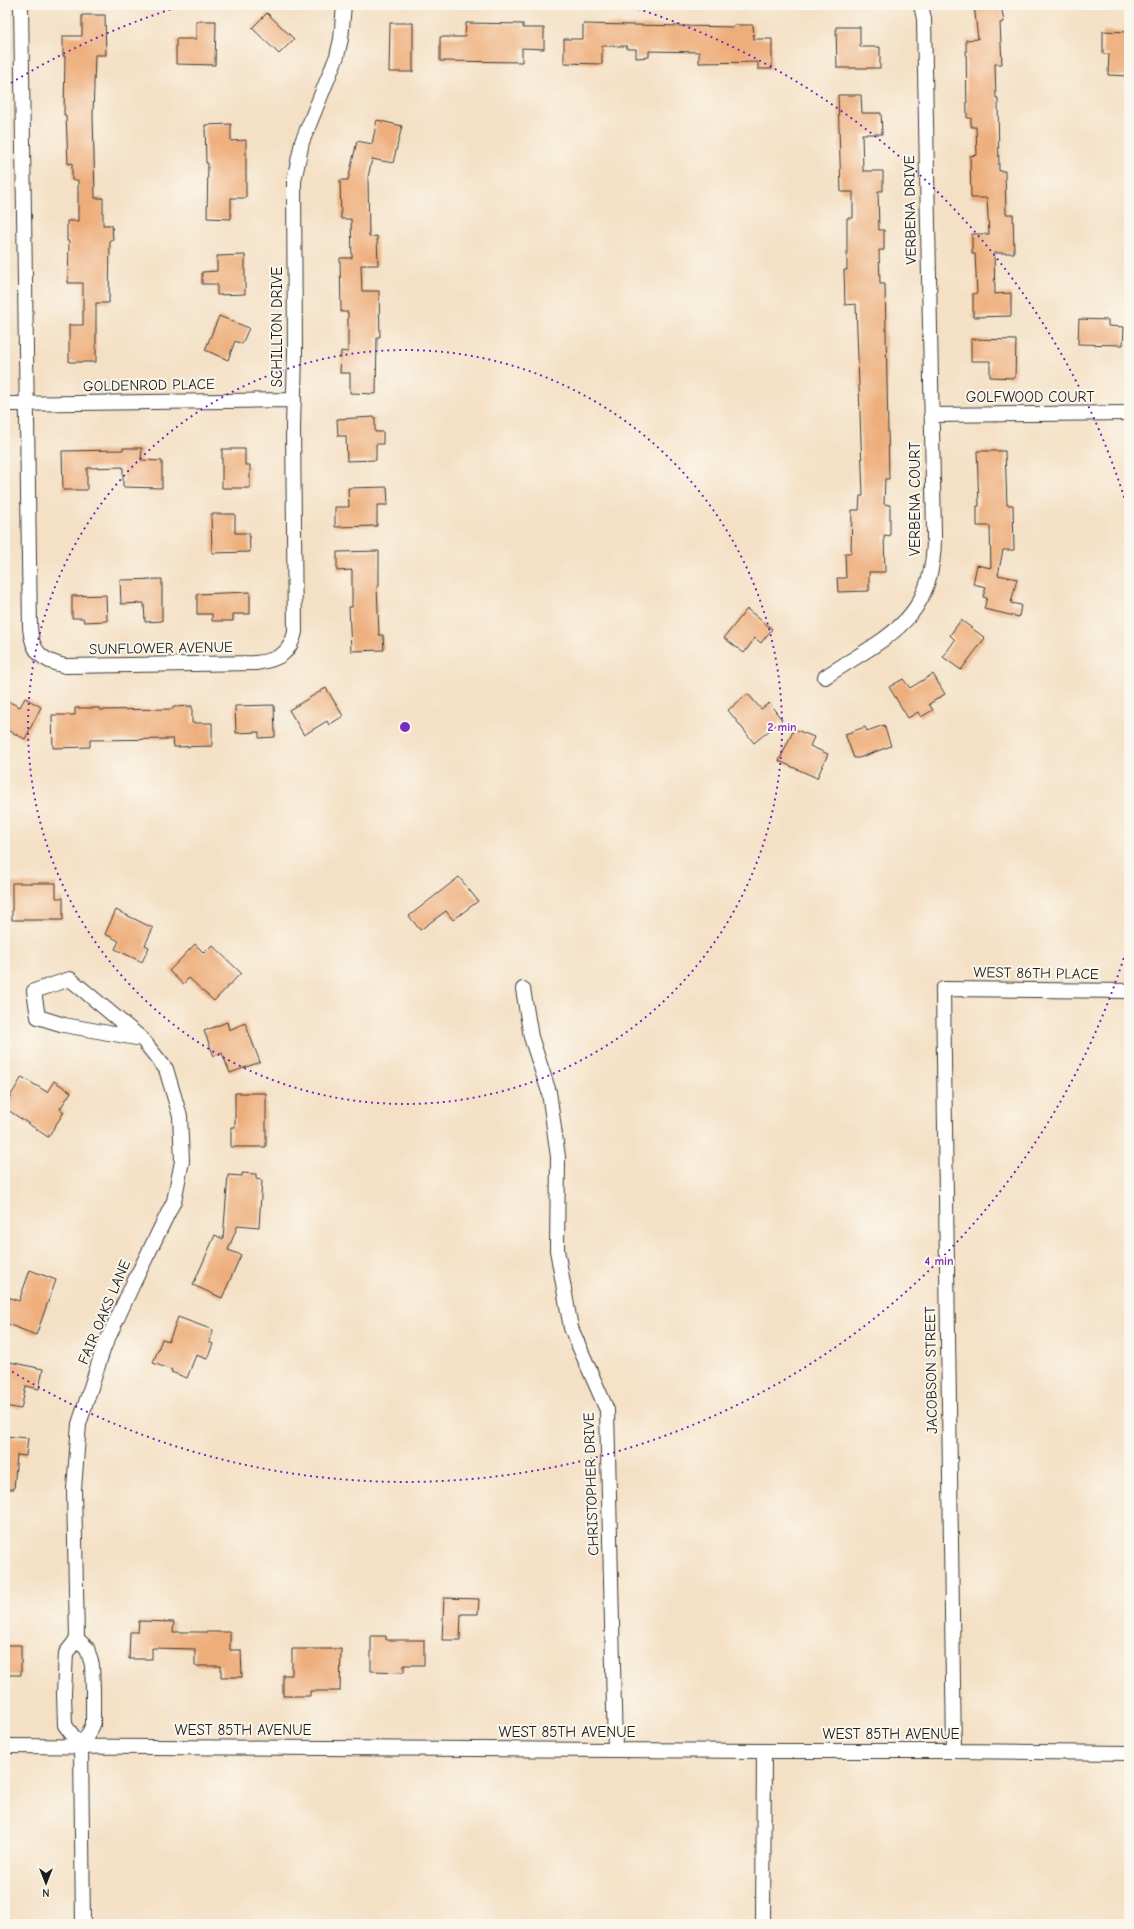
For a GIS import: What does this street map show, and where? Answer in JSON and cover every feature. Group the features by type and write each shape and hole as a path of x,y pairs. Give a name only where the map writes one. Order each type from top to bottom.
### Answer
{"street":[{"path":"21,5 26,404"},
{"name":"SCHILLTON DRIVE","path":"283,654 292,644 296,632 294,400 296,354 294,181 302,142 337,56 341,39 344,5"},
{"name":"VERBENA DRIVE","path":"920,5 924,19 931,414"},
{"name":"GOLDENROD PLACE","path":"5,404 294,400"},
{"name":"SUNFLOWER AVENUE","path":"26,404 30,628 34,647 40,656 52,663 65,666 256,663 271,661 283,654"},
{"name":"GOLFWOOD COURT","path":"931,414 1129,413"},
{"name":"VERBENA COURT","path":"825,677 892,634 918,605 924,591 931,570 934,549 931,414"},
{"name":"FAIR OAKS LANE","path":"77,1639 74,1489 79,1424 104,1347 132,1284 174,1201 182,1161 180,1116 166,1069 142,1039 70,979 34,991 38,1017 64,1025 142,1039"},
{"name":"CHRISTOPHER DRIVE","path":"523,989 531,1037 549,1092 558,1157 557,1250 571,1328 607,1410 615,1750"},
{"name":"WEST 86TH PLACE","path":"943,989 1129,991"},
{"name":"JACOBSON STREET","path":"943,989 954,1751"},
{"path":"81,1747 65,1725 64,1694 66,1653 77,1639 87,1648 92,1665 93,1690 93,1725 81,1747 83,1924"},
{"name":"WEST 85TH AVENUE","path":"5,1746 1129,1753"},
{"path":"763,1924 764,1751"}],"building":[{"path":"974,5 1001,5 1004,22 1000,23 1002,64 995,64 996,98 998,98 999,171 1005,171 1006,214 1013,214 1014,253 994,253 995,294 1011,293 1011,316 973,317 973,294 977,293 975,254 972,254 972,234 989,234 987,198 971,198 970,156 977,155 976,127 971,127 971,118 967,118 966,40 978,39"},
{"path":"267,13 294,39 279,54 252,28"},
{"path":"82,15 105,15 106,55 95,55 93,115 95,198 103,198 103,225 112,225 113,240 110,240 109,303 96,303 96,362 69,362 69,325 83,325 83,283 68,283 69,241 67,241 67,221 78,221 78,180 72,180 72,163 68,164 66,115 64,115 65,56 63,56 63,36 82,36"},
{"path":"196,21 216,21 215,65 176,64 176,39 196,39"},
{"path":"390,23 413,23 413,72 389,72"},
{"path":"466,23 523,24 523,28 544,28 544,49 522,48 522,62 440,61 440,37 465,37"},
{"path":"583,24 734,27 734,25 753,25 754,39 772,39 772,69 758,69 758,62 699,63 699,52 649,51 649,57 636,58 636,49 627,49 627,46 602,46 602,64 564,63 564,39 583,39"},
{"path":"836,27 860,27 860,47 880,47 880,68 837,68"},
{"path":"1103,31 1129,32 1129,76 1108,75 1109,54 1103,54"},
{"path":"838,95 861,95 862,113 881,113 882,134 862,134 863,171 883,171 883,191 878,191 879,230 884,230 884,250 879,250 880,284 885,284 889,479 885,479 884,504 890,505 890,536 884,535 885,572 869,572 869,591 838,592 837,578 846,578 845,553 851,553 852,510 859,510 860,496 863,496 856,304 845,305 844,270 847,270 847,218 853,218 853,192 841,192"},
{"path":"377,120 402,126 393,163 372,159 368,177 369,237 377,236 378,265 361,265 362,291 379,291 380,337 377,337 376,394 350,393 350,373 340,373 341,351 348,352 348,312 341,312 340,258 352,258 351,219 341,219 340,180 348,180 357,141 372,144"},
{"path":"231,124 231,141 246,140 246,198 231,198 231,219 207,218 208,163 206,163 205,125"},
{"path":"245,255 245,294 217,295 217,284 202,284 202,272 217,271 217,256"},
{"path":"219,316 249,328 242,344 235,341 228,360 205,350"},
{"path":"1079,319 1108,320 1108,326 1124,327 1123,345 1078,344"},
{"path":"971,339 1016,340 1015,378 990,377 990,361 971,361"},
{"path":"375,417 375,432 383,432 383,444 376,444 376,460 347,461 346,436 338,436 337,419"},
{"path":"123,448 142,448 141,460 162,461 162,488 123,487 123,467 87,468 87,490 63,490 62,451 123,450"},
{"path":"222,449 245,449 245,465 250,465 250,488 222,488"},
{"path":"977,451 1005,451 1007,505 1013,505 1014,550 1003,550 998,575 1017,579 1011,603 1021,605 1019,617 984,609 987,598 983,597 986,587 973,584 977,565 991,568 990,526 977,526 977,506 979,506"},
{"path":"387,487 388,505 377,505 377,526 335,527 335,507 349,507 348,488"},
{"path":"211,514 235,514 235,533 249,533 250,552 212,553"},
{"path":"379,551 379,586 377,586 379,635 383,635 384,650 351,651 349,607 352,607 352,570 337,571 337,552"},
{"path":"162,579 162,621 145,622 144,603 121,604 120,580"},
{"path":"250,592 250,614 233,614 233,621 212,621 212,614 197,614 197,594"},
{"path":"106,595 107,621 84,622 83,618 72,618 72,596"},
{"path":"747,609 772,629 761,643 755,638 744,653 724,638"},
{"path":"961,620 985,638 961,670 943,657 955,640 950,635"},
{"path":"933,674 945,694 929,704 933,710 921,717 918,712 908,718 889,687 903,679 910,688"},
{"path":"326,688 343,716 329,725 327,721 304,735 289,710"},
{"path":"748,694 761,709 769,703 782,720 754,743 728,710"},
{"path":"25,698 41,707 25,739 5,729 5,700 20,707"},
{"path":"274,705 275,737 259,738 259,732 236,733 235,706"},
{"path":"192,706 192,723 212,723 212,746 174,747 173,739 90,740 90,747 53,748 52,715 75,715 75,708 100,708 100,710 173,709 173,707"},
{"path":"884,725 891,746 859,758 854,758 845,734 865,727 867,731"},
{"path":"794,729 814,737 810,746 828,754 817,778 779,761"},
{"path":"459,877 478,901 453,920 446,911 420,930 409,916"},
{"path":"12,883 56,883 56,898 63,898 63,920 12,920"},
{"path":"116,910 153,928 145,945 149,947 142,962 115,949 119,941 105,934"},
{"path":"195,944 204,953 212,945 241,973 214,1001 189,978 183,984 169,971"},
{"path":"227,1022 229,1030 245,1023 260,1062 230,1073 222,1053 214,1056 204,1031"},
{"path":"22,1077 47,1092 54,1081 71,1092 60,1109 64,1112 48,1137 5,1108 5,1105"},
{"path":"235,1093 266,1093 266,1147 231,1147 231,1127 235,1127"},
{"path":"242,1173 256,1174 256,1179 262,1180 259,1227 238,1225 228,1250 241,1255 222,1298 193,1285 215,1235 223,1239 228,1175 242,1176"},
{"path":"30,1270 56,1280 36,1335 5,1323 5,1296 19,1301"},
{"path":"178,1317 213,1330 209,1342 213,1344 207,1359 196,1355 187,1378 171,1372 172,1370 153,1363 162,1339 169,1341"},
{"path":"5,1361 43,1369 39,1389 26,1386 21,1409 5,1406"},
{"path":"5,1436 28,1438 26,1456 17,1455 14,1489 5,1489"},
{"path":"444,1598 479,1599 478,1614 461,1614 460,1640 442,1640"},
{"path":"139,1621 174,1622 173,1632 230,1632 230,1650 241,1650 242,1677 221,1677 221,1666 195,1666 195,1649 152,1648 152,1659 129,1659 130,1632 138,1632"},
{"path":"371,1636 386,1636 386,1640 424,1640 424,1665 404,1665 404,1672 371,1671"},
{"path":"5,1645 21,1645 21,1675 5,1675"},
{"path":"292,1649 341,1649 340,1691 310,1691 310,1696 283,1696 283,1675 292,1675"}]}
